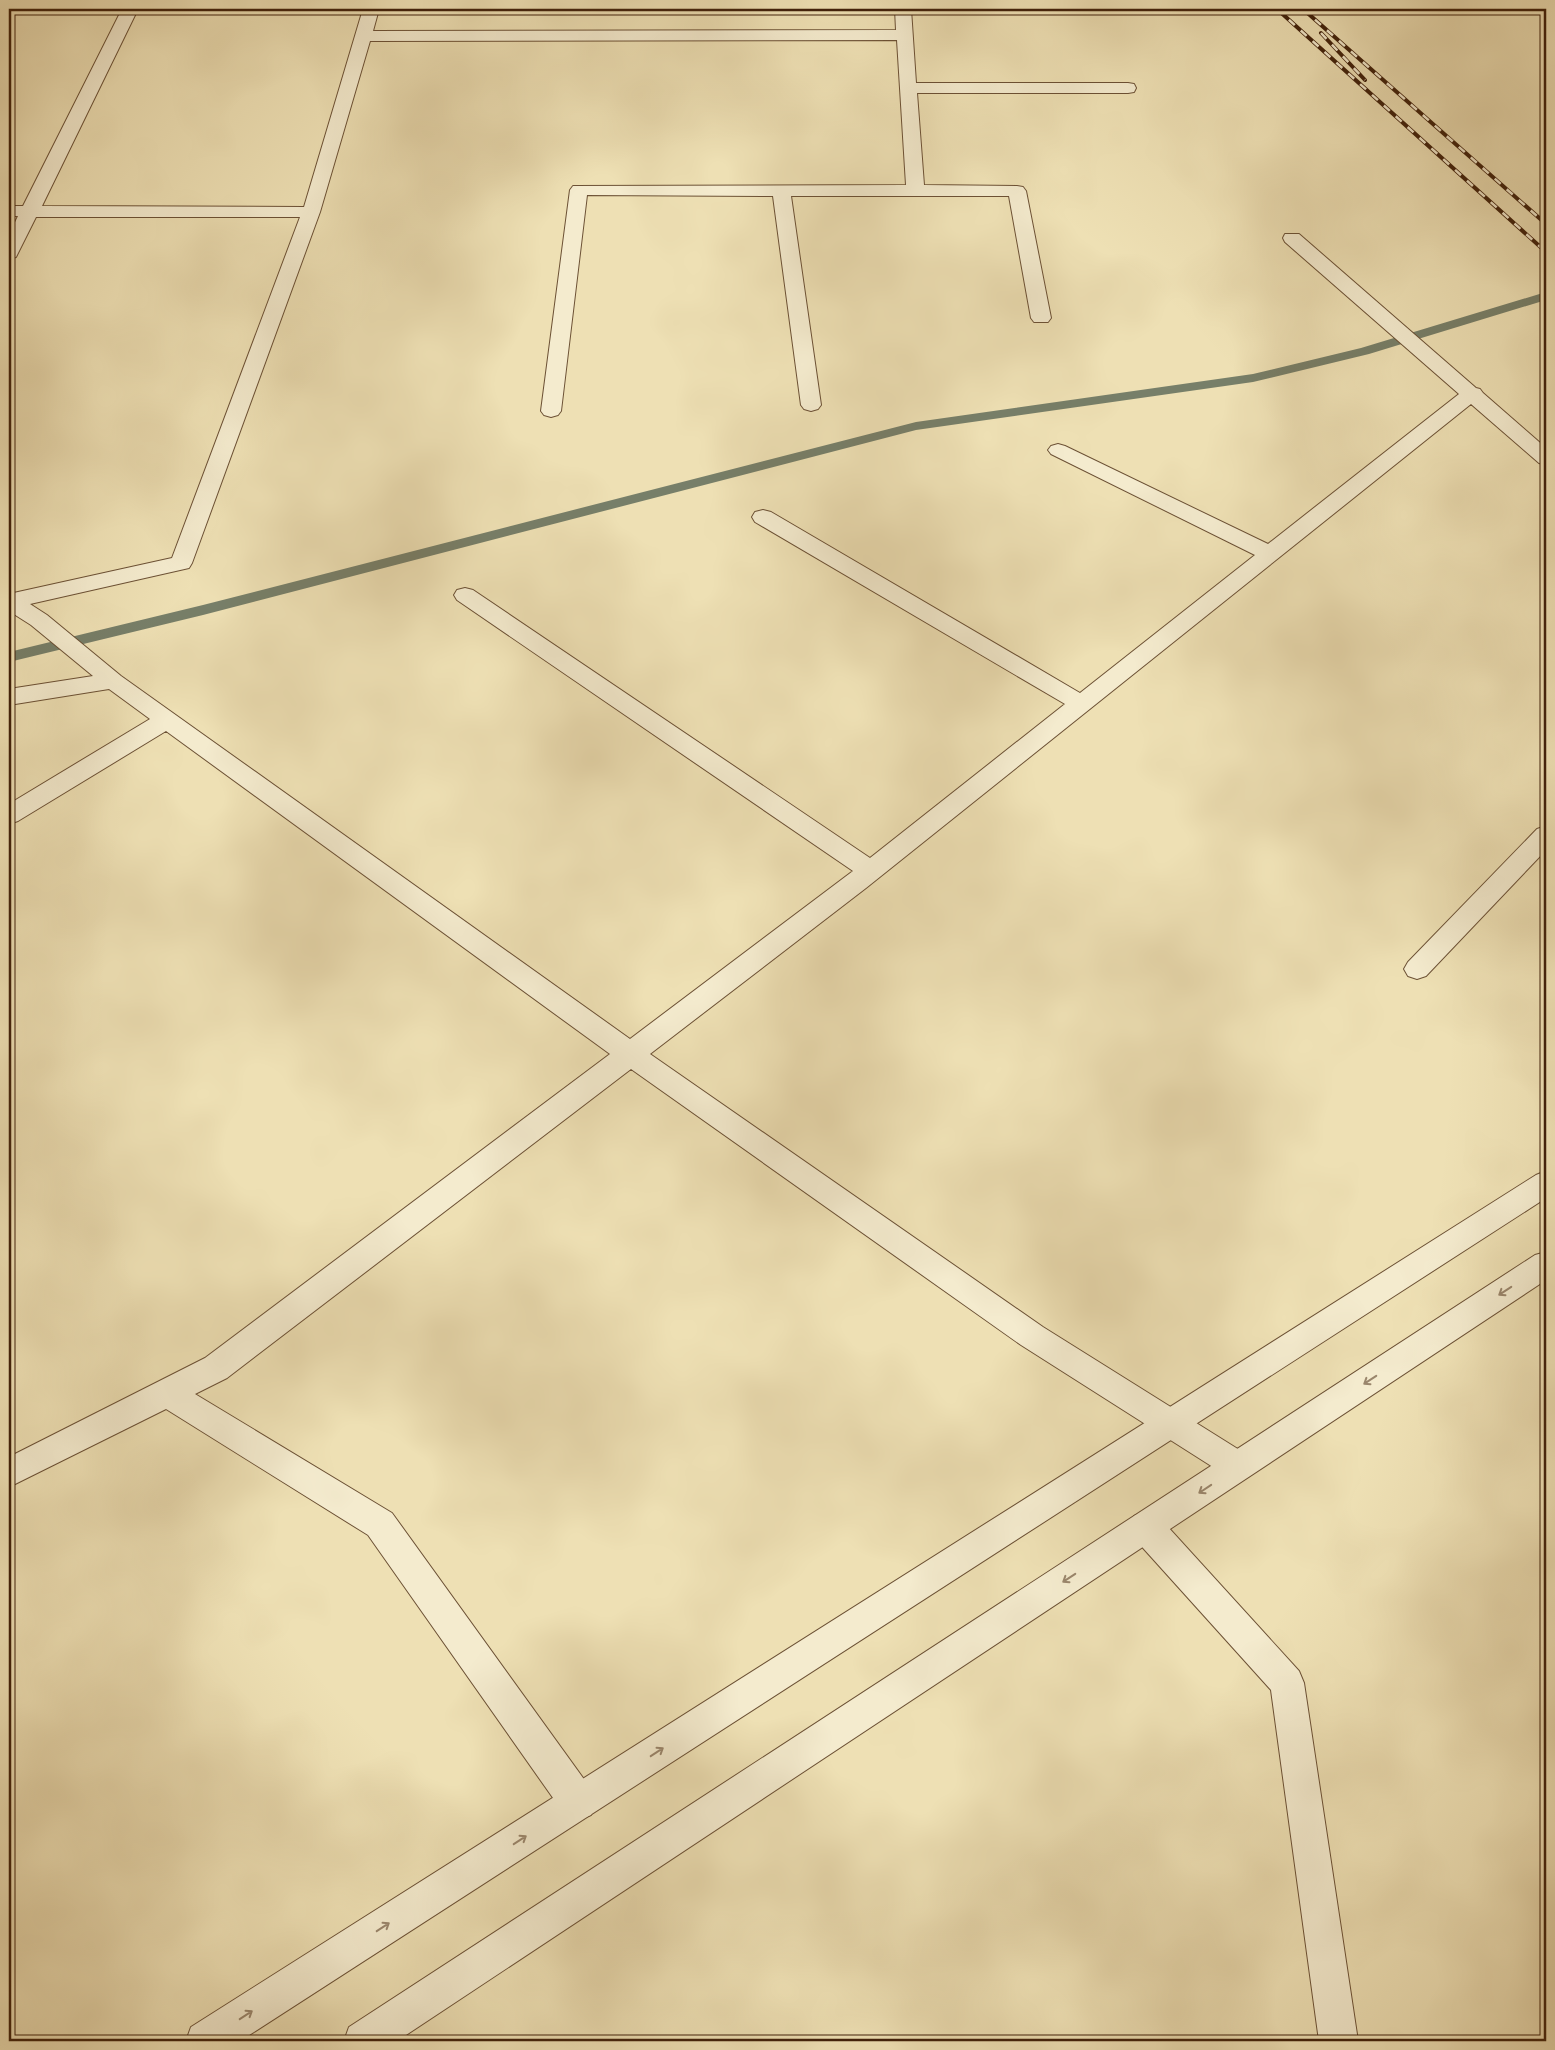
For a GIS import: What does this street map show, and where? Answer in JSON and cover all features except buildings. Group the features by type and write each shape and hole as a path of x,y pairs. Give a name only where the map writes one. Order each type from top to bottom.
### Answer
{"street":[{"path":"9,253 130,9"},
{"path":"9,602 181,564 311,212 371,9"},
{"path":"903,9 915,191"},
{"path":"363,36 904,35"},
{"path":"908,88 1128,88"},
{"path":"551,410 579,190 1017,191 1041,318"},
{"path":"781,190 811,405"},
{"path":"9,211 311,212"},
{"path":"1292,238 1473,393 1546,459"},
{"path":"9,1473 216,1368 871,871 1473,393"},
{"path":"1058,450 1270,554"},
{"path":"763,517 1082,704"},
{"path":"465,596 871,871"},
{"path":"9,602 39,620 112,681 630,1054 1032,1336 1238,1466"},
{"path":"9,697 112,681"},
{"path":"9,815 167,720"},
{"path":"1417,969 1546,835"},
{"path":"205,2041 1546,1183"},
{"path":"372,2039 1546,1264"},
{"path":"167,1394 380,1524 578,1802"},
{"path":"1146,1528 1287,1683 1339,2041"}],"waterway":[{"path":"9,657 203,610 916,426 1253,378 1365,351 1546,296"}],"railway":[{"path":"1277,9 1546,252"},
{"path":"1303,9 1546,224"},
{"path":"1321,33 1365,80"}]}
